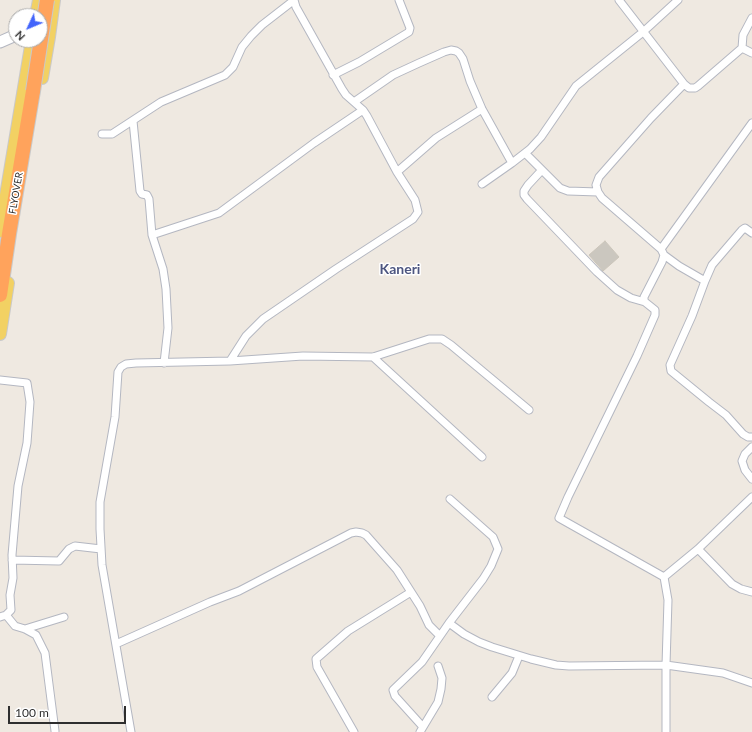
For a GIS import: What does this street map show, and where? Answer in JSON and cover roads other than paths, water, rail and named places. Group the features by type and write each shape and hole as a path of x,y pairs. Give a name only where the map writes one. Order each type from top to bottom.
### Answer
{"highway":[{"name":"FLYOVER","path":"0,295 47,0"},
{"name":"FLYOVER","path":"0,262 21,130 28,99 33,91"}],"main road":[{"path":"48,19 54,0"},
{"path":"0,230 31,48"},
{"path":"0,334 43,48"}],"street":[{"path":"102,134 112,134 170,97 225,75 233,67 242,47 251,36 262,25 294,0 333,75 346,95 364,110 414,200 418,212 416,216 263,319 246,336 230,361"},
{"path":"333,75 359,62 409,32 410,28 398,0"},
{"path":"619,0 684,84 689,88 694,88 742,48 743,35 752,18"},
{"path":"482,184 525,153 541,137 576,86 643,32 678,0"},
{"path":"742,48 752,53"},
{"path":"354,102 393,75 451,50 456,51 460,53 482,109 512,163"},
{"path":"684,84 609,164 599,177 596,185 602,198 662,252 679,266 705,281"},
{"path":"398,172 436,138 482,109"},
{"path":"152,235 218,213 314,143 364,110"},
{"path":"133,121 140,191 142,194 147,195 149,199 152,235 163,269 168,307 168,328 164,363"},
{"path":"645,302 644,297 662,262 662,252 752,123"},
{"path":"525,153 541,171 560,188 568,191 598,192"},
{"path":"541,171 524,191 524,195 527,199 597,272 617,290 631,298 645,302 655,310 655,315 637,356 559,518 664,577"},
{"path":"752,233 745,228 742,230 715,262 705,281 670,368 679,378 726,415 743,434 748,437 752,437"},
{"path":"131,732 102,565 101,549 100,502 115,417 118,372 121,367 126,364 230,361 303,356 372,357 436,338 442,339 451,345 529,410"},
{"path":"372,357 482,457"},
{"path":"0,380 27,383 30,402 27,443 18,486 10,595 11,610 3,616 15,626 36,635 45,653 55,731"},
{"path":"752,447 745,454 742,461 745,470 752,479"},
{"path":"664,577 752,498"},
{"path":"438,666 442,678 438,702 422,730 395,696 393,690 422,662 449,623 483,579 491,566 498,549 493,537 450,500"},
{"path":"116,644 239,591 356,532 362,533 370,539 397,570 420,606 429,624 440,636"},
{"path":"12,560 59,560 69,549 75,546 101,549"},
{"path":"698,548 732,584 741,589 752,592"},
{"path":"664,577 668,600 666,732"},
{"path":"354,732 317,667 316,659 348,631 411,592"},
{"path":"25,629 64,617"},
{"path":"449,623 479,642 519,656 556,665 666,665 723,674 752,683"},
{"path":"492,697 512,673 519,656"}],"district":[{"name":"Kaneri","path":"400,269"}]}
